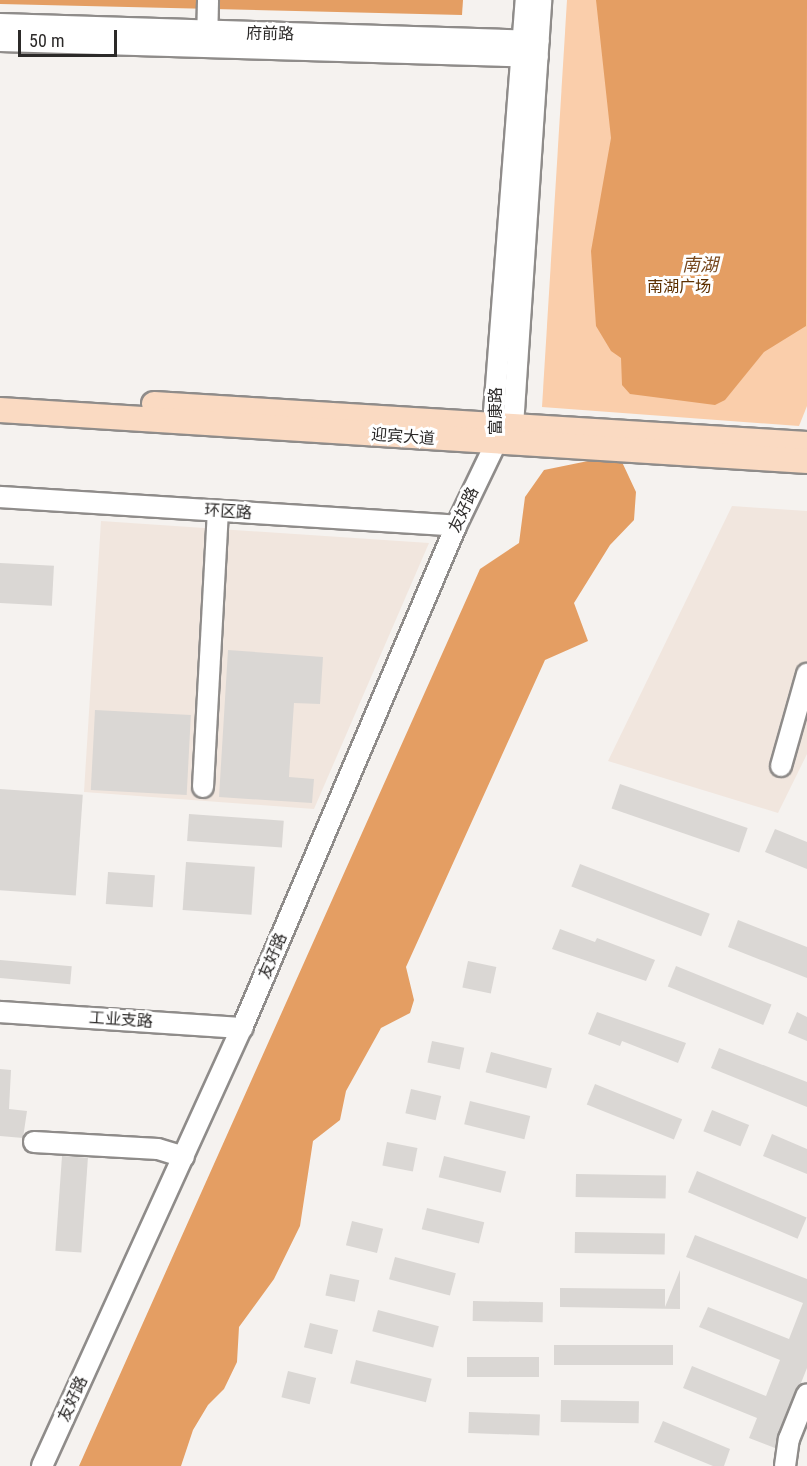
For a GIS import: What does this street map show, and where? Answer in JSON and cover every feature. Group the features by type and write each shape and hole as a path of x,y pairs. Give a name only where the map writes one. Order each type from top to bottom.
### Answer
{"main road":[{"name":"迎宾大道","path":"0,394 501,431 807,461"},
{"name":"迎宾大道","path":"0,410 807,444"}],"street":[{"name":"富康路","path":"526,0 531,49"},
{"name":"富康路","path":"501,431 531,49 541,0"},
{"name":"府前路","path":"0,24 208,25 531,49"},
{"name":"府前路","path":"0,41 208,25"},
{"name":"友好路","path":"42,1466 242,1028 456,526 501,431"},
{"name":"环区路","path":"0,498 456,526"},
{"path":"203,787 219,511"},
{"path":"781,766 807,674"},
{"name":"工业支路","path":"0,1012 242,1028"},
{"path":"34,1142 158,1149 184,1156"},
{"path":"794,1458 789,1439 807,1394"}],"shaded area":[{"path":"732,506 807,511 807,754 778,813 608,761"},
{"path":"101,521 429,543 314,809 84,792"}],"green space":[{"name":"南湖","path":"567,0 807,0 807,406 799,426 542,407"}],"water":[{"path":"0,0 463,0 462,15 0,4"},
{"name":"南湖","path":"596,0 807,0 806,326 764,352 725,400 715,405 630,394 622,385 621,358 611,351 596,326 591,251 611,138"},
{"path":"593,460 622,462 636,492 634,520 610,545 574,603 588,641 545,660 406,967 414,1000 410,1013 381,1028 346,1091 340,1120 313,1141 300,1226 274,1279 239,1327 237,1362 224,1389 208,1405 193,1430 181,1466 79,1466 480,569 519,543 525,497 544,470"}],"building":[{"path":"0,563 54,566 52,606 0,603"},
{"path":"228,650 323,657 320,704 294,703 289,777 314,779 312,803 219,797"},
{"path":"95,710 191,715 187,795 91,790"},
{"path":"620,784 748,828 739,853 612,809"},
{"path":"0,789 83,795 76,896 0,890"},
{"path":"189,814 284,821 282,848 187,841"},
{"path":"775,829 807,842 807,869 765,852"},
{"path":"186,862 255,867 251,915 183,910"},
{"path":"580,864 710,914 701,936 571,886"},
{"path":"108,872 155,875 153,907 106,904"},
{"path":"738,920 807,947 807,978 728,947"},
{"path":"560,929 595,942 597,938 655,960 646,981 552,949"},
{"path":"0,960 72,966 70,984 0,978"},
{"path":"468,961 496,967 491,993 462,987"},
{"path":"676,966 771,1005 763,1025 668,986"},
{"path":"597,1012 686,1043 678,1063 622,1041 620,1046 588,1034"},
{"path":"797,1012 807,1017 807,1041 788,1033"},
{"path":"432,1041 464,1048 460,1069 427,1063"},
{"path":"719,1048 807,1082 807,1107 711,1068"},
{"path":"491,1052 552,1068 546,1089 486,1072"},
{"path":"0,1069 11,1070 9,1109 27,1111 23,1138 0,1136"},
{"path":"595,1084 682,1119 674,1140 587,1104"},
{"path":"411,1089 441,1096 436,1120 405,1113"},
{"path":"470,1101 530,1116 524,1139 464,1124"},
{"path":"712,1110 749,1125 740,1146 703,1131"},
{"path":"772,1134 807,1149 807,1174 763,1156"},
{"path":"387,1142 417,1148 413,1171 382,1166"},
{"path":"62,1156 88,1158 81,1253 55,1251"},
{"path":"444,1156 506,1171 501,1193 439,1177"},
{"path":"697,1171 807,1217 798,1239 688,1192"},
{"path":"576,1174 666,1176 666,1199 576,1197"},
{"path":"427,1208 484,1222 479,1244 422,1229"},
{"path":"352,1221 383,1229 377,1253 346,1245"},
{"path":"575,1232 665,1234 665,1255 575,1253"},
{"path":"695,1235 807,1279 807,1368 775,1448 749,1438 757,1418 683,1388 692,1366 766,1396 780,1360 699,1327 708,1307 789,1339 803,1303 686,1257"},
{"path":"395,1257 456,1273 450,1296 389,1279"},
{"path":"680,1270 680,1309 560,1307 560,1288 665,1289 665,1307"},
{"path":"330,1274 359,1280 355,1302 325,1296"},
{"path":"473,1301 543,1302 543,1322 473,1321"},
{"path":"378,1310 439,1326 433,1348 372,1331"},
{"path":"310,1323 338,1330 332,1354 304,1347"},
{"path":"554,1345 673,1345 673,1365 554,1365"},
{"path":"467,1357 539,1357 539,1377 467,1377"},
{"path":"356,1360 432,1379 426,1402 350,1383"},
{"path":"288,1371 316,1378 310,1404 281,1397"},
{"path":"561,1400 639,1401 639,1423 561,1422"},
{"path":"469,1412 540,1414 539,1435 468,1433"},
{"path":"663,1421 730,1449 724,1466 713,1466 654,1442"}],"park label":[{"name":"南湖广场","path":"679,287"}]}
